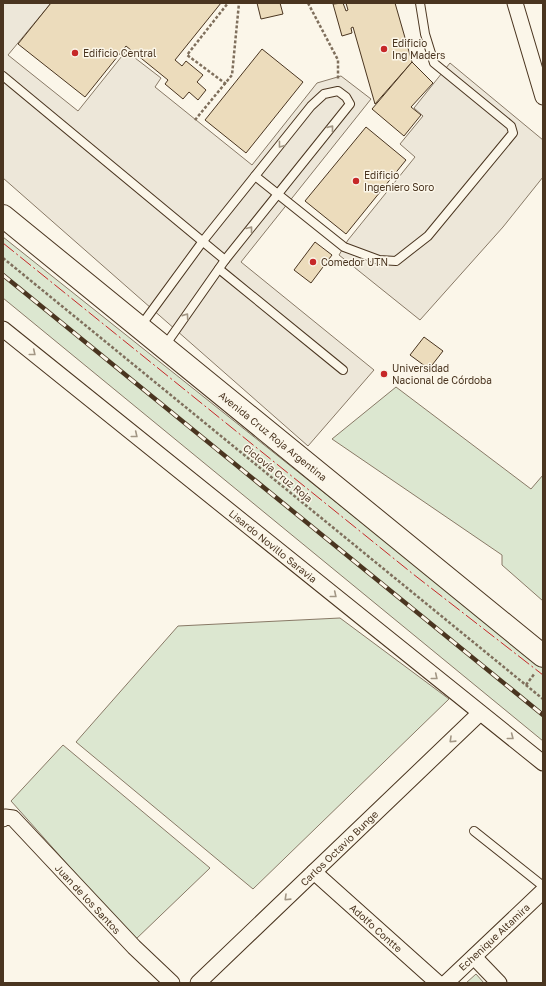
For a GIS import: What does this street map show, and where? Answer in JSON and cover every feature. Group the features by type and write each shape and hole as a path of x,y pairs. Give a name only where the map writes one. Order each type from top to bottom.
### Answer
{"main road":[{"name":"Avenida Cruz Roja Argentina","path":"3,216 543,656"}],"street":[{"path":"516,3 543,97"},
{"name":"Lisardo Novillo Saravia","path":"3,329 543,763"},
{"name":"Carlos Octavio Bunge","path":"198,983 480,713"},
{"name":"Juan de los Santos","path":"4,818 13,818 134,947 172,983"},
{"name":"Adolfo Contte","path":"314,872 438,983"},
{"name":"Echenique Altamira","path":"446,983 543,891"},
{"path":"474,956 499,983"}],"lane":[{"path":"255,176 344,247 379,260 396,261 428,236 513,133 511,126 434,63 425,34 420,3"},
{"path":"3,76 225,260"},
{"path":"139,328 203,241 311,106 324,94 338,91 346,97 350,104 225,260 164,348"},
{"path":"219,269 343,370"},
{"path":"474,831 543,886"}],"path":[{"path":"226,84 187,55 228,3"},
{"path":"195,120 232,75 239,3"},
{"path":"308,3 338,60 338,91"},
{"name":"Ciclovía Cruz Roja","path":"3,258 543,699"}],"green space":[{"path":"3,237 543,667 543,741 3,298"},
{"path":"396,387 531,489 543,475 543,601 502,565 502,555 332,439"},
{"path":"340,618 449,699 253,889 76,742 178,626"},
{"path":"63,745 210,868 135,940 11,801"},
{"path":"476,974 484,983 466,983"}],"shaded area":[{"path":"3,3 51,3 8,55 78,111 126,51 161,78 155,87 252,165 317,83 341,76 371,99 241,262 374,370 308,446 3,178"},
{"path":"450,63 543,140 543,177 503,227 420,320 339,255 348,240 415,157 400,144 423,116 414,108"}],"building":[{"name":"Edificio Central","path":"51,3 221,3 175,60 182,66 186,61 203,75 197,82 206,90 198,100 189,92 183,99 165,84 168,80 126,46 85,97 18,44"},
{"path":"257,3 280,3 283,14 261,19"},
{"name":"Edificio Ing Maders","path":"343,3 346,11 348,10 346,3 395,3 412,62 375,104 353,27 351,28 352,33 342,36 333,4"},
{"path":"262,49 303,82 246,153 205,120"},
{"path":"412,62 433,83 411,107 421,115 404,136 372,109"},
{"name":"Edificio Ingeniero Soro","path":"366,127 406,160 346,234 305,201"},
{"name":"Comedor UTN","path":"315,242 332,255 311,283 294,270"},
{"path":"424,337 443,351 429,369 410,355"}],"railway":[{"path":"3,275 543,715"}],"power":[{"path":"3,243 413,574 543,675"}],"place":[{"name":"Edificio Ing Maders","path":"384,49"},
{"name":"Edificio Central","path":"75,53"},
{"name":"Edificio Ingeniero Soro","path":"356,181"},
{"name":"Comedor UTN","path":"313,262"},
{"name":"Universidad Nacional de Córdoba","path":"384,374"}]}
